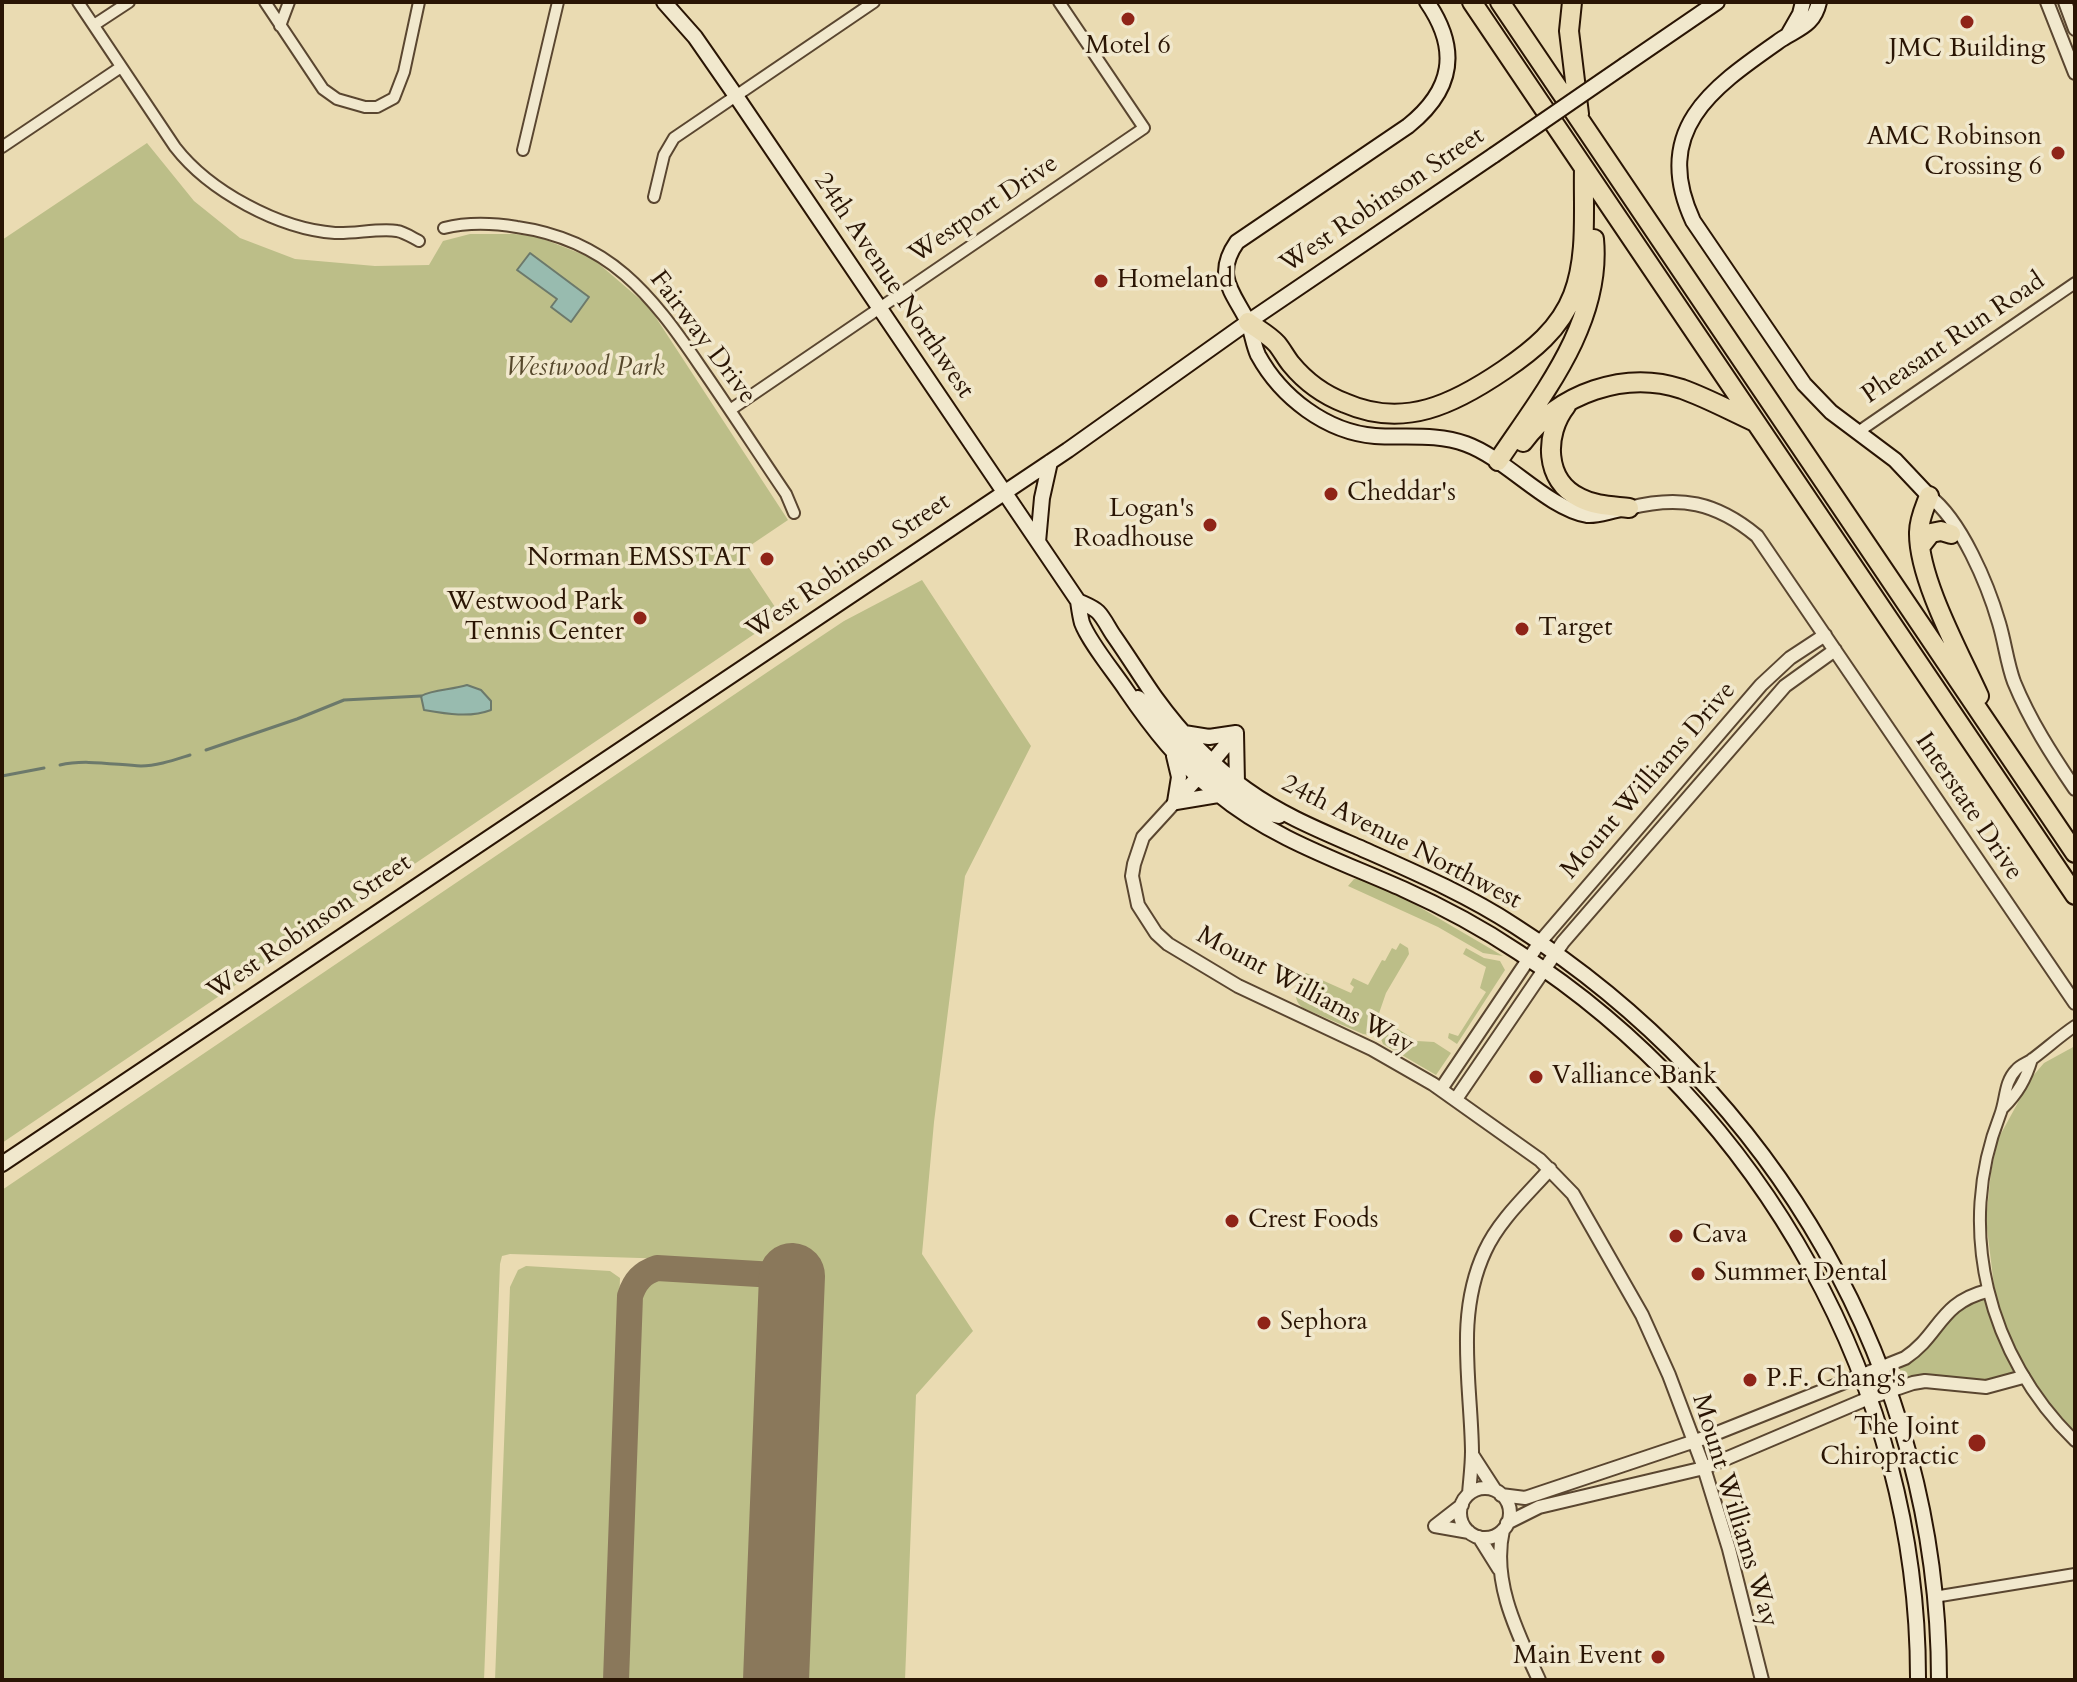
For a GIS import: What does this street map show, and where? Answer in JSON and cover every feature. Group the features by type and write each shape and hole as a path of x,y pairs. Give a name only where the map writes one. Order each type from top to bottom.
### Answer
{"highway":[{"path":"1472,2 2075,895"},
{"path":"1500,2 2075,853"},
{"path":"1572,2 1569,31 1580,121"},
{"path":"1248,322 1276,342 1292,365 1313,386 1354,407 1394,414 1420,411 1455,401 1537,346 1565,312 1576,287 1582,260 1584,168"},
{"path":"1502,464 1570,349 1587,303 1595,245 1584,168"},
{"path":"1502,464 1541,421 1571,400 1619,384 1660,384 1702,397 1757,423"},
{"path":"1571,400 1559,414 1550,442 1550,454 1559,477 1576,497 1593,504 1629,508"},
{"path":"1929,496 1919,527 1920,547 1941,611 2000,742"},
{"path":"1920,547 1931,533 1941,531 1951,534"}],"main road":[{"name":"24th Avenue Northwest","path":"664,2 695,37 736,96 1078,601 1082,624 1172,751 1218,795 1288,839 1438,906 1543,968 1645,1051 1727,1140 1754,1176 1798,1243 1829,1301 1869,1398 1902,1518 1915,1613 1918,1680"},
{"path":"1427,2 1442,26 1448,50 1446,77 1435,101 1408,126 1237,242 1228,258 1230,294 1248,322 1258,354 1270,371 1285,391 1319,418 1337,427 1373,436 1451,440 1480,451 1571,510 1590,516 1629,508"},
{"name":"West Robinson Street","path":"2,1164 1050,462 1248,322 1717,2"},
{"path":"1819,2 1809,23 1725,81 1699,107 1683,143 1681,182 1693,221 1789,363 1821,402 1895,460 1929,496"},
{"path":"1788,35 1800,6"},
{"path":"1038,542 1042,498 1050,462"},
{"name":"24th Avenue Northwest","path":"1078,601 1097,612 1184,733 1237,783 1292,818 1456,892 1555,952 1615,997 1677,1054 1754,1141 1787,1187 1824,1248 1890,1391 1915,1479 1934,1597 1939,1680"},
{"path":"1123,685 1152,709 1191,757 1201,763 1212,762 1236,733"},
{"path":"1184,733 1209,737 1236,733"},
{"path":"1236,733 1237,783"},
{"path":"1172,751 1179,777 1175,802"},
{"path":"1175,802 1204,774 1212,776 1260,812 1292,818"},
{"path":"1175,802 1218,795"}],"street":[{"path":"78,2 185,160 208,181 261,211 313,229 352,234 397,231 419,241"},
{"path":"94,25 129,2"},
{"path":"265,2 330,95 346,103 377,107 397,93 419,2"},
{"path":"280,26 289,2"},
{"path":"523,150 558,2"},
{"path":"654,197 664,155 670,143 682,132 872,2"},
{"name":"Westport Drive","path":"730,410 1144,128 1059,2"},
{"path":"2047,2 2075,73"},
{"path":"2065,2 2075,29"},
{"path":"2,147 121,67"},
{"name":"Fairway Drive","path":"444,228 490,224 533,229 581,244 601,261 625,273 653,300 786,494 794,513"},
{"name":"Pheasant Run Road","path":"1858,432 2075,283"},
{"path":"1929,496 1933,507 1979,571"},
{"path":"1929,496 1939,503 1979,571 1995,608 2013,678 2023,703 2075,789"},
{"name":"Interstate Drive","path":"1629,508 1663,501 1689,502 1709,507 1757,536 2075,1003"},
{"name":"Mount Williams Drive","path":"1441,1089 1540,942 1761,685 1790,658 1825,635"},
{"name":"Mount Williams Drive","path":"1456,1099 1555,952 1785,686 1835,650"},
{"name":"Mount Williams Way","path":"1175,802 1143,837 1132,876 1138,905 1156,933 1168,944 1238,986 1372,1049 1441,1089 1550,1169 1573,1194 1642,1315 1668,1373 1704,1468 1729,1549 1762,1680"},
{"path":"2075,1026 2015,1070 2005,1090 1981,1190 1980,1251 1987,1291 2023,1377 2075,1441"},
{"path":"1539,1680 1514,1622 1499,1569 1461,1520 1472,1453 1465,1343 1473,1285 1484,1252 1498,1230 1550,1169"},
{"path":"1987,1291 1971,1295 1954,1305 1914,1352 1905,1358 1694,1441 1525,1498 1479,1489 1435,1526 1492,1537 1539,1507 1704,1468 1890,1391 1925,1381 1986,1387 2023,1377"},
{"path":"1472,1453 1509,1508 1499,1569"},
{"path":"1934,1597 2075,1574"}],"green space":[{"name":"Westwood Park","path":"147,143 194,201 240,238 295,259 375,266 429,265 443,241 470,234 538,237 592,258 649,307 788,520 739,553 781,616 2,1143 2,240"},
{"path":"922,580 1031,746 965,876 934,1122 922,1254 973,1331 916,1395 905,1680 798,1680 814,1257 771,1255 770,1262 510,1254 502,1256 500,1264 484,1680 2,1680 2,1190 844,621"},
{"path":"1361,878 1392,891 1503,956 1483,953 1438,927 1348,886 1354,879"},
{"path":"1400,943 1408,948 1409,954 1386,993 1369,1035 1299,1004 1296,991 1306,973 1351,993 1353,978 1368,985 1382,960 1385,961 1392,948 1396,950"},
{"path":"1466,948 1484,958 1500,961 1505,970 1457,1044 1448,1038 1449,1033 1458,1036 1486,992 1480,988 1486,967 1463,954"},
{"path":"1393,1026 1417,1041 1434,1042 1451,1053 1436,1075 1383,1044 1381,1039 1386,1028 1388,1034 1394,1032"},
{"path":"2075,1046 2075,1432 2029,1374 1984,1383 1907,1380 1900,1369 1948,1316 1995,1294 1986,1220 1998,1139 2032,1077 2044,1063"},
{"path":"526,1266 610,1271 620,1278 607,1680 495,1680 510,1287 518,1270"},
{"path":"656,1278 749,1281 760,1287 769,1301 754,1680 625,1680 639,1298 645,1284"}],"water":[{"path":"530,253 589,297 571,322 551,307 557,299 517,270"},
{"path":"467,685 481,690 491,701 491,710 467,715 424,710 421,696"}],"waterway":[{"path":"206,750 344,700 421,696"},
{"path":"60,765 90,762 147,766 190,755"},
{"path":"2,776 44,768"}],"taxiway":[{"path":"616,1680 632,1291 643,1275 657,1268 792,1276"}],"runway":[{"path":"776,1680 792,1276"}],"place":[{"name":"Motel 6","path":"1128,19"},
{"name":"JMC Building","path":"1967,22"},
{"name":"AMC Robinson Crossing 6","path":"2058,153"},
{"name":"Homeland","path":"1101,281"},
{"name":"Cheddar's","path":"1331,494"},
{"name":"Logan's Roadhouse","path":"1210,525"},
{"name":"Norman EMSSTAT","path":"767,559"},
{"name":"Westwood Park Tennis Center","path":"640,618"},
{"name":"Target","path":"1522,629"},
{"name":"Valliance Bank","path":"1536,1077"},
{"name":"Crest Foods","path":"1232,1221"},
{"name":"Cava","path":"1676,1236"},
{"name":"Summer Dental","path":"1698,1274"},
{"name":"Sephora","path":"1264,1323"},
{"name":"P.F. Chang's","path":"1750,1380"},
{"name":"The Joint Chiropractic","path":"1977,1443"},
{"name":"Main Event","path":"1658,1657"}]}
